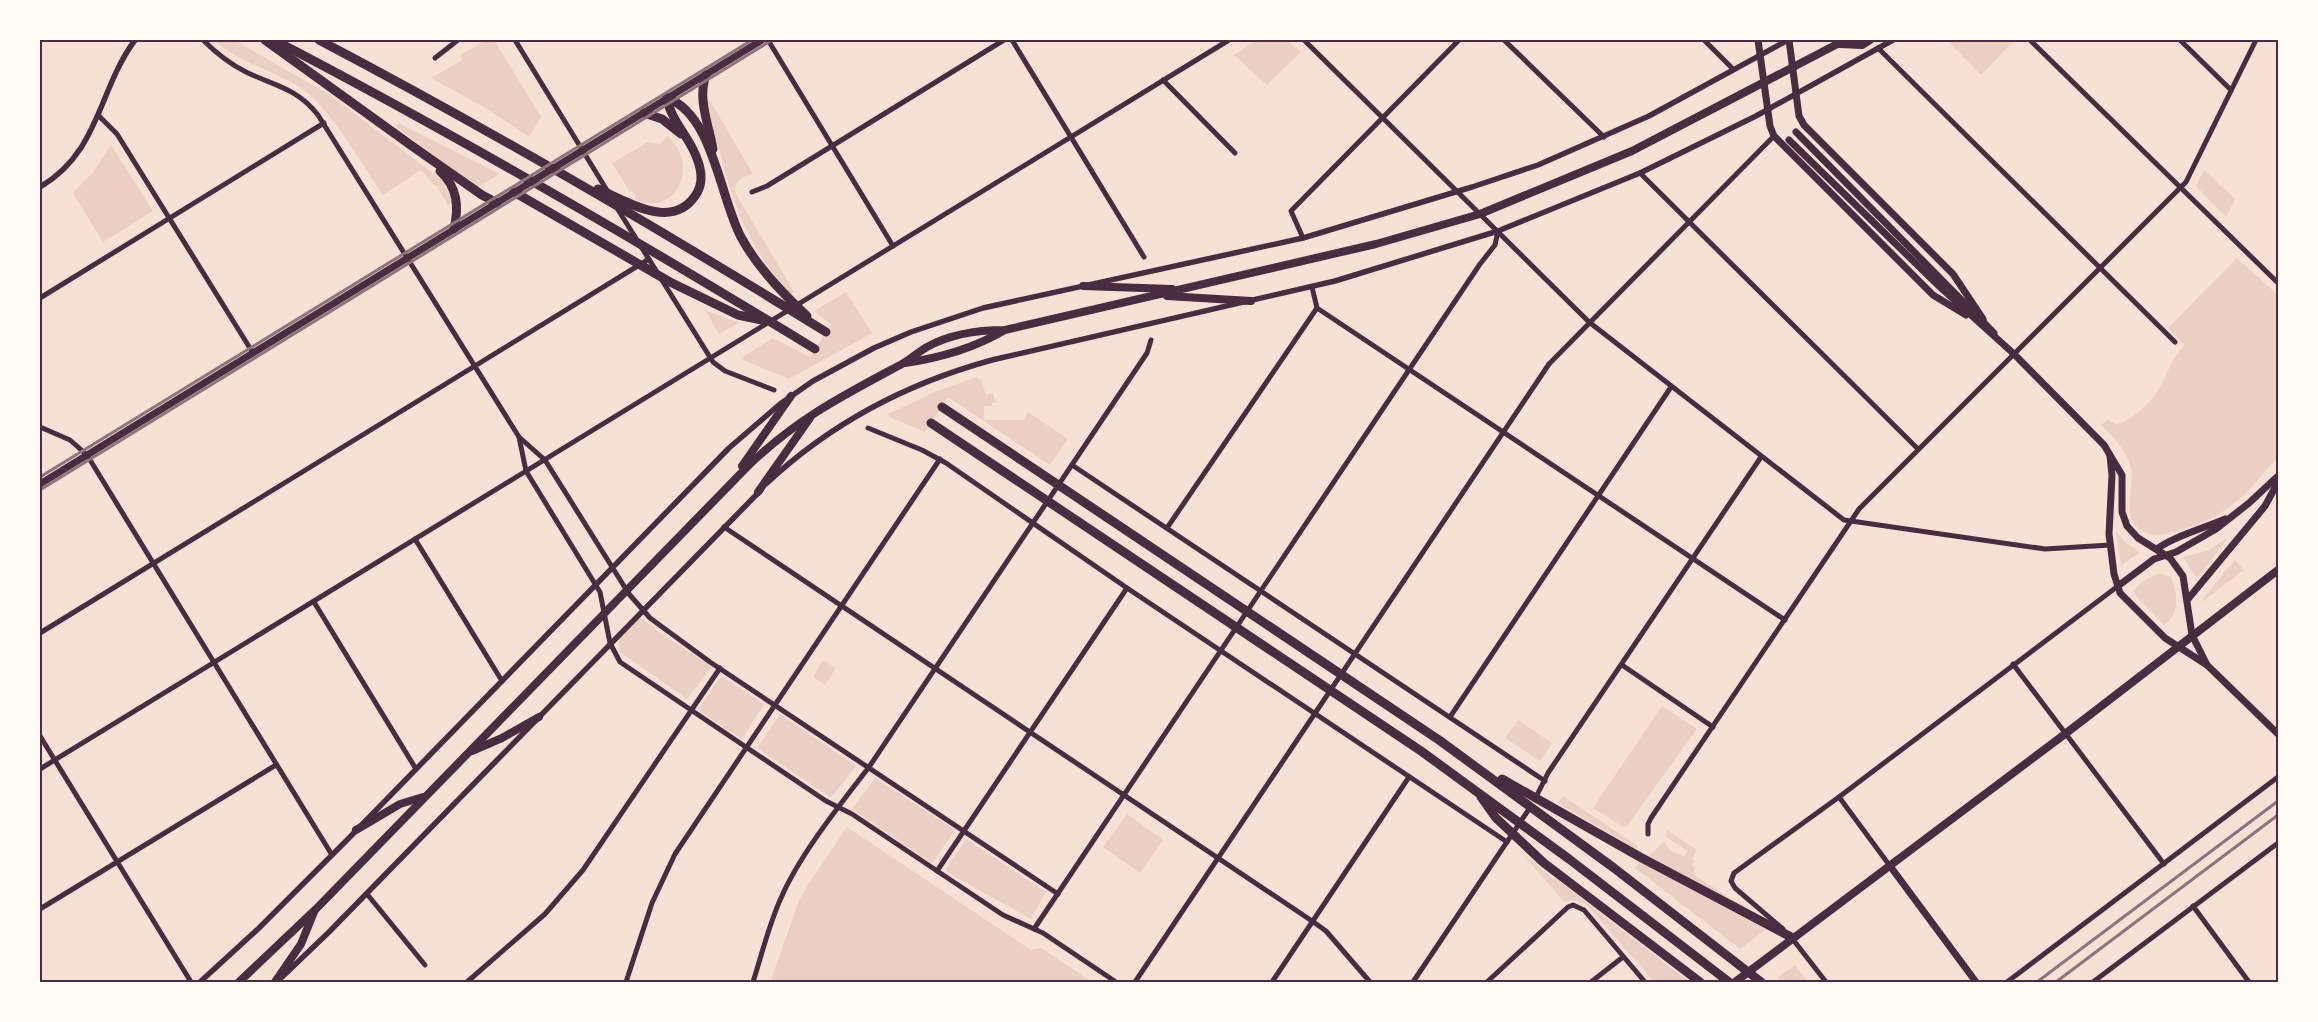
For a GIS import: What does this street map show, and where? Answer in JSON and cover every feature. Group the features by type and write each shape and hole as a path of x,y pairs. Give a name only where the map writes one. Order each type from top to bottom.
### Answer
{"highway":[{"path":"265,40 412,146 482,195 497,203"},
{"path":"274,40 477,149 654,251 815,349"},
{"path":"319,40 561,173 671,237 826,332 782,291 750,252 733,222 707,144 698,125 681,106 667,98"},
{"path":"706,75 702,85 702,100 718,179"},
{"path":"561,173 648,210 671,213 689,204 700,186 701,172 694,150 670,109 667,98"},
{"path":"644,113 671,125 694,150"},
{"path":"412,146 443,174 453,187 457,204 454,229"},
{"path":"514,192 678,286 738,314 769,321"},
{"path":"942,407 1318,657 1463,757 1570,835 1762,982"},
{"path":"931,423 1332,690 1476,791 1598,880 1729,982"},
{"path":"1463,757 1640,857 1793,938"},
{"path":"1476,791 1496,818 1544,863 1700,982"}],"main road":[{"path":"40,484 762,40"},
{"path":"1758,40 1767,109 1774,136 1933,295 1944,304 1973,319"},
{"path":"1788,40 1800,116 1807,128 1953,274 1983,319"},
{"path":"239,982 316,909 730,484 770,446 813,413 861,384 902,364 928,347 942,341 982,331 1005,330 1184,290 1376,244 1480,214 1627,154 1845,40"},
{"path":"1837,44 1862,46 1870,40"},
{"path":"1796,132 1983,319 2006,346 2101,441 2122,475 2124,522 2133,534 2165,555 2181,571 2188,599 2192,635 2207,664"},
{"path":"1789,140 1973,319 2006,346"},
{"path":"1083,286 1184,290"},
{"path":"1158,296 1251,301"},
{"path":"902,364 930,359 976,345 1005,330"},
{"path":"730,484 791,396"},
{"path":"758,492 813,413"},
{"path":"2109,453 2112,476 2108,520 2110,545 2118,586 2122,596 2161,634 2178,647 2207,664 2278,734"},
{"path":"2118,586 2154,559 2176,552 2216,529 2278,476"},
{"path":"2188,599 2265,506 2278,482"},
{"path":"2157,549 2167,541 2195,532 2234,514"},
{"path":"1735,982 2065,734 2278,570"},
{"path":"468,753 502,738 539,717"},
{"path":"356,830 400,804 425,796"},
{"path":"1890,866 1976,982"},
{"path":"276,982 301,944 316,909"}],"street":[{"path":"40,188 62,171 85,143 99,116 118,68 136,40"},
{"path":"203,40 224,59 238,68 296,94 313,109 324,123 519,436 545,460 626,590 654,622 1058,894"},
{"path":"435,58 458,40"},
{"path":"515,40 710,359 725,371 774,390"},
{"path":"768,40 894,246"},
{"path":"752,192 764,188 1004,40"},
{"path":"1012,40 1144,257"},
{"path":"40,770 1229,40"},
{"path":"1304,40 1590,322 1844,520 2045,549 2110,545"},
{"path":"1303,238 1291,211 1459,40"},
{"path":"1504,40 1604,137"},
{"path":"1704,40 1733,69"},
{"path":"200,982 258,930 729,448 791,396 850,360 918,329 969,312 1303,238 1538,165 1604,137 1675,103 1788,40"},
{"path":"276,982 366,894 758,492 803,453 851,420 902,392 937,377 992,360 1312,287 1446,249 1498,231 1640,173 1767,109 1893,40"},
{"path":"2030,40 2278,284"},
{"path":"2180,40 2231,90"},
{"path":"1648,834 1651,818 1861,507 2186,180 2256,40"},
{"path":"1878,48 2175,342"},
{"path":"1164,80 1235,153"},
{"path":"99,116 118,134 252,353"},
{"path":"40,298 324,123"},
{"path":"1135,982 1549,364 1774,136"},
{"path":"1640,173 1918,449"},
{"path":"1034,929 1409,369 1480,264 1492,250 1498,231"},
{"path":"40,633 649,259"},
{"path":"1312,287 1317,308 1785,620"},
{"path":"1167,528 1317,308"},
{"path":"753,982 780,898 798,866 838,807 870,767 1066,475 1147,353 1151,340"},
{"path":"1450,717 1671,387"},
{"path":"40,427 70,440 87,455 213,664 332,855"},
{"path":"868,428 940,459 1127,588 1508,840"},
{"path":"519,436 526,471 596,584 605,612 610,643 616,656 623,664 746,748 1003,915 1034,929 1116,982"},
{"path":"1413,982 1540,792 1544,781 1761,457"},
{"path":"626,982 652,903 675,854 940,459"},
{"path":"1072,465 1544,781"},
{"path":"724,527 1312,921 1331,937 1370,982"},
{"path":"415,539 502,681"},
{"path":"1826,982 1793,938 1735,888 1731,881 1732,875 2118,586"},
{"path":"937,871 1127,588"},
{"path":"314,602 416,769"},
{"path":"2013,664 2164,864"},
{"path":"1622,665 1713,727"},
{"path":"467,982 545,914 583,870 720,668"},
{"path":"40,736 191,982"},
{"path":"40,909 276,765"},
{"path":"1272,982 1409,776"},
{"path":"2006,982 2278,778"},
{"path":"1839,796 1890,866"},
{"path":"2092,982 2278,843"},
{"path":"366,894 425,965"},
{"path":"1487,982 1568,907 1576,905 1584,910 1645,982"},
{"path":"2193,906 2249,982"},
{"path":"1591,982 1623,957"}],"shaded area":[{"path":"214,40 234,40 330,95 442,180 453,202 448,205 436,185 421,170 383,195 336,125 315,100 294,84 236,56"},
{"path":"486,40 494,40 541,117 529,137 487,109 431,78 462,60 460,55"},
{"path":"1257,40 1286,40 1301,52 1267,85 1234,55"},
{"path":"1947,40 2015,40 1981,75"},
{"path":"709,99 753,174 738,182 735,192 794,292 791,294 772,272 757,249 735,203 706,101"},
{"path":"398,123 500,174 478,187 396,127"},
{"path":"667,136 677,148 682,160 683,174 679,186 672,195 662,202 649,203 634,199 636,197 633,191 630,192 612,163 648,142 660,144"},
{"path":"111,145 153,211 103,242 73,193 93,172"},
{"path":"2204,170 2235,199 2226,217 2196,186"},
{"path":"2237,258 2278,295 2279,449 2277,456 2274,462 2243,496 2215,516 2193,526 2166,534 2145,533 2134,523 2131,516 2132,476 2129,462 2119,445 2101,425 2107,420 2116,424 2126,421 2152,399 2175,357 2185,345 2168,328"},
{"path":"846,292 872,333 789,379 743,360 744,356 773,338 810,357 831,324 814,311"},
{"path":"705,310 739,323 719,334"},
{"path":"977,377 981,379 986,395 993,393 996,403 992,403 992,406 984,406 984,420 1024,420 1028,412 1068,439 1050,465 948,397 925,432 889,417 888,414 937,391"},
{"path":"2116,531 2125,542 2140,552 2121,566"},
{"path":"2229,537 2199,576 2195,576 2183,557 2207,551"},
{"path":"2235,560 2244,570 2202,602 2204,597"},
{"path":"2159,573 2171,577 2176,596 2173,615 2164,625 2133,592 2143,581"},
{"path":"640,617 712,667 687,699 620,652 619,639"},
{"path":"823,660 836,668 825,685 813,677"},
{"path":"721,676 764,704 742,739 698,710"},
{"path":"1662,706 1697,729 1627,826 1623,827 1593,808"},
{"path":"780,714 856,766 831,798 757,748"},
{"path":"1518,720 1552,743 1540,761 1505,738"},
{"path":"875,778 955,830 932,863 852,809"},
{"path":"1563,796 1638,846 1636,849 1558,803"},
{"path":"1127,814 1163,840 1140,873 1103,847"},
{"path":"847,827 1031,950 1041,948 1092,982 770,982 799,901"},
{"path":"1667,830 1697,850 1692,859 1695,861 1692,865 1695,869 1693,874 1731,899 1745,905 1744,907 1649,856 1664,842 1671,851 1684,856 1688,851 1666,837"},
{"path":"966,839 1046,892 1031,919 948,873 946,869"},
{"path":"1521,852 1554,880 1555,878 1689,982 1654,982 1588,906 1576,900 1564,902"},
{"path":"1639,862 1765,930 1740,949 1635,868"},
{"path":"1795,965 1808,982 1782,982 1777,978"}],"railway":[{"path":"40,477 752,40"},
{"path":"40,490 772,40"},
{"path":"2037,982 2278,801"},
{"path":"2056,982 2278,815"}]}
